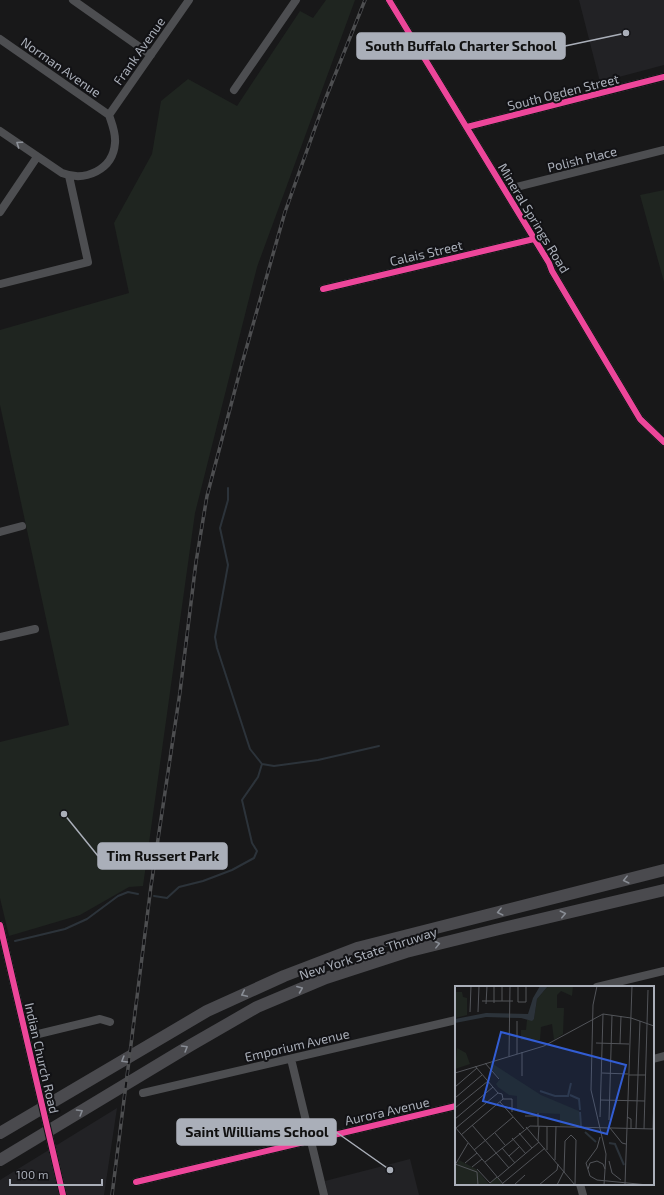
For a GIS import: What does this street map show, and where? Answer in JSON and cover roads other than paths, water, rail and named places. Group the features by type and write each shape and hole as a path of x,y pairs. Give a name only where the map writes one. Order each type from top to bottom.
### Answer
{"highway":[{"name":"New York State Thruway","path":"2,1132 207,1011 284,976 357,948 664,870"},
{"name":"New York State Thruway","path":"0,1160 257,1007 326,978 406,952 664,890"}],"street":[{"path":"72,0 151,55"},
{"name":"Frank Avenue","path":"109,115 189,0"},
{"path":"234,90 296,0"},
{"name":"Mineral Springs Road","path":"389,0 549,263 552,271 640,419 664,442"},
{"name":"Norman Avenue","path":"0,39 109,115"},
{"name":"South Ogden Street","path":"467,127 664,77"},
{"path":"0,131 62,173 69,176 87,176 105,166 110,160 115,141 109,115"},
{"name":"Polish Place","path":"505,190 664,150"},
{"path":"0,212 38,157"},
{"path":"0,284 88,262 69,176"},
{"name":"Calais Street","path":"323,289 534,239"},
{"path":"0,532 22,526"},
{"path":"0,637 35,629"},
{"name":"Indian Church Road","path":"0,925 63,1195"},
{"path":"601,986 664,971"},
{"path":"26,1037 100,1019 110,1022"},
{"name":"Emporium Avenue","path":"143,1093 455,1020"},
{"path":"654,1059 664,1056"},
{"path":"291,1059 324,1195"},
{"name":"Aurora Avenue","path":"136,1182 455,1106"},
{"path":"580,1185 583,1195"}],"waterway":[{"path":"228,488 228,500 220,528 228,565 215,637 217,648 250,749 262,764 274,766 318,760 379,746"},
{"path":"154,896 167,898 179,887 203,881 232,870 254,858 257,851 252,843 242,800 258,777 262,764"},
{"path":"15,941 65,929 87,919 118,896 128,892 138,894"}],"railway":[{"path":"112,1195 151,886 180,692 196,562 207,496 241,367 285,212 325,100 365,0"}],"place":[{"name":"South Buffalo Charter School","path":"626,33"},
{"name":"Tim Russert Park","path":"64,814"},
{"name":"Saint Williams School","path":"390,1170"}]}
